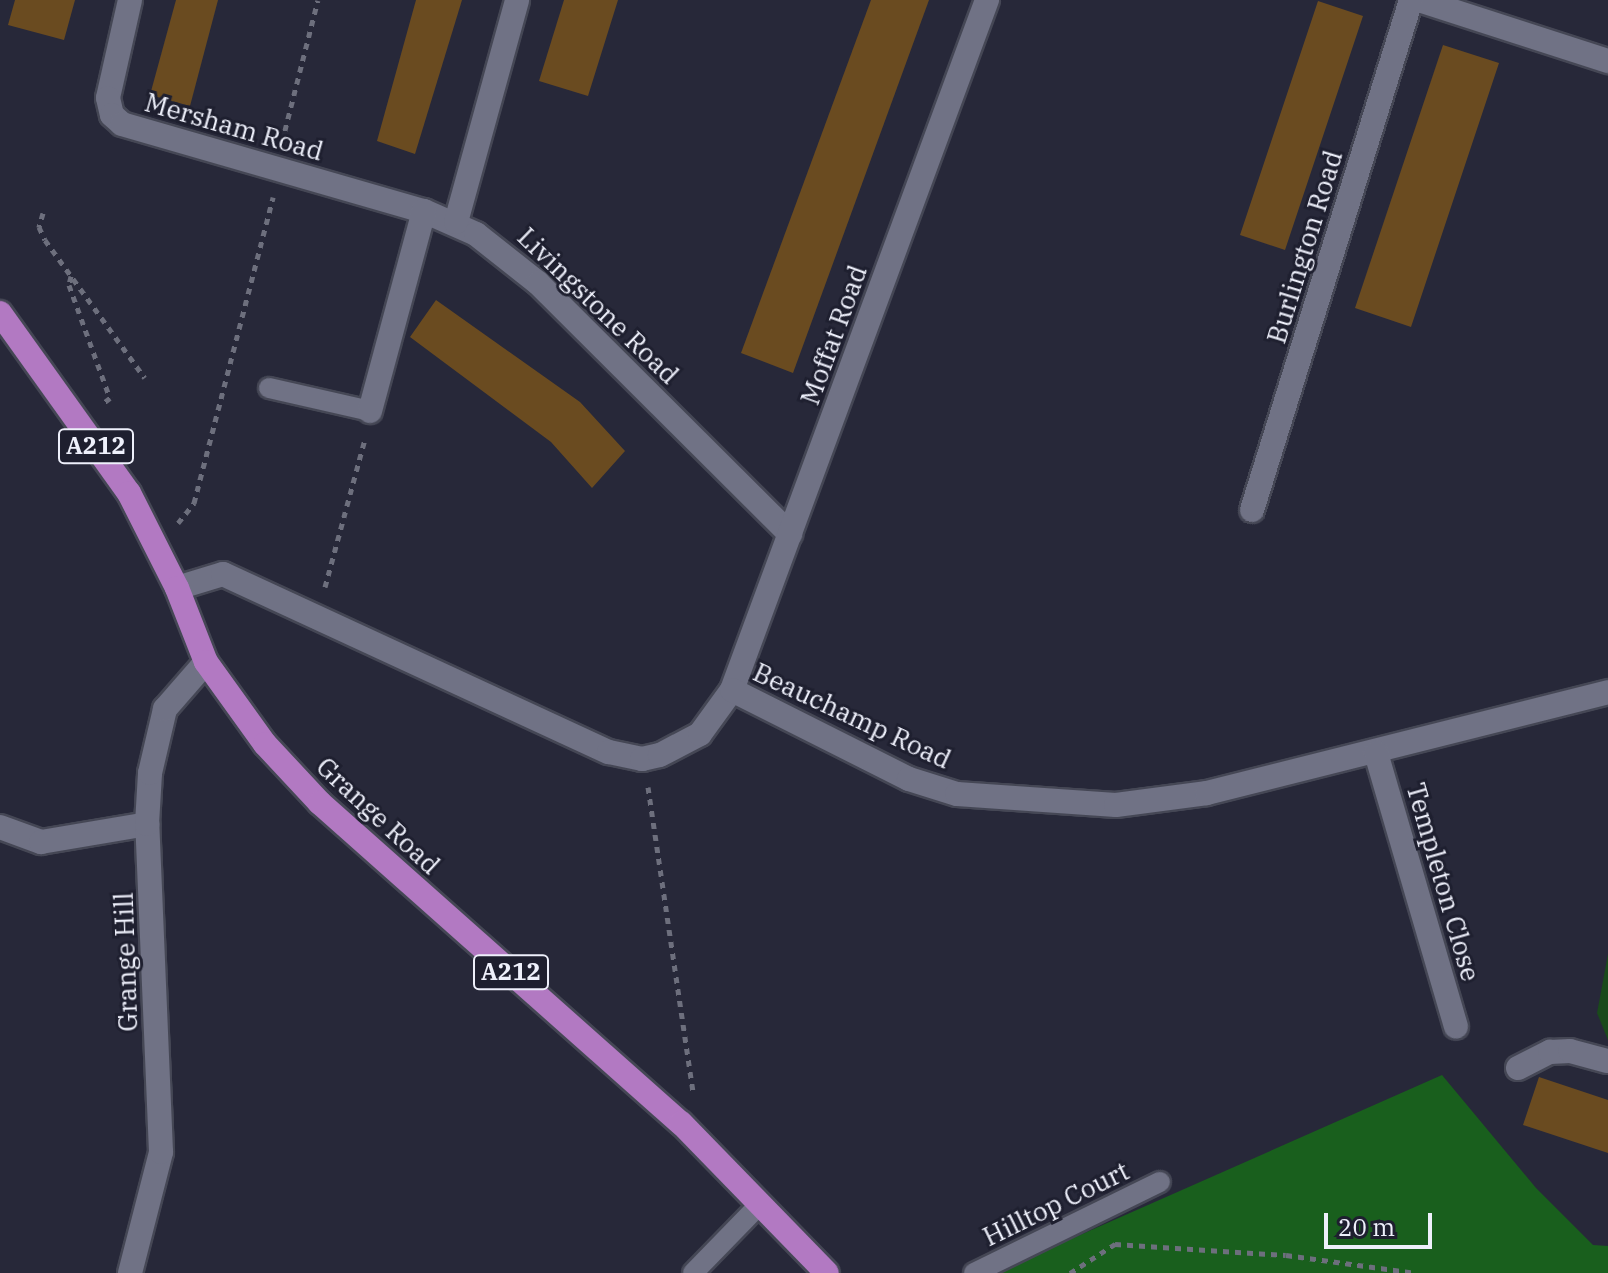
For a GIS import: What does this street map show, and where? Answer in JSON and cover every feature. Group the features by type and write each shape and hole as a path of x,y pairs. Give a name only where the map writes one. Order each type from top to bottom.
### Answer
{"main road":[{"name":"Grange Road","path":"0,313 134,503 177,588 206,662 228,699 320,803 681,1123 827,1273"}],"street":[{"name":"Mersham Road","path":"130,0 108,98 112,115 122,124 456,222"},
{"path":"456,222 517,0"},
{"name":"Moffat Road","path":"732,690 987,0"},
{"name":"Burlington Road","path":"1252,510 1411,0"},
{"path":"1419,0 1608,61"},
{"path":"370,411 424,211"},
{"name":"Livingstone Road","path":"456,222 538,283 790,534"},
{"path":"177,588 223,574 609,752 642,759"},
{"name":"Grange Hill","path":"130,1273 161,1152 147,824 157,730 169,703 206,662"},
{"name":"Beauchamp Road","path":"642,759 681,747 700,734 732,690 909,779 957,794 1009,801 1116,805 1162,801 1376,753 1608,692"},
{"name":"Templeton Close","path":"1376,753 1456,1027"},
{"path":"0,827 41,842 147,824"},
{"path":"1518,1068 1550,1052 1570,1051 1608,1061"}],"lane":[{"path":"269,388 370,411"},
{"name":"Hilltop Court","path":"974,1273 1160,1182"},
{"path":"693,1273 760,1204"}],"path":[{"path":"280,147 318,0"},
{"path":"194,503 276,187"},
{"path":"43,213 39,227 145,378"},
{"path":"71,276 69,285 110,398 78,421"},
{"path":"330,569 370,411"},
{"path":"642,759 693,1086"},
{"path":"1070,1273 1115,1244 1286,1255 1416,1273"}],"green space":[{"path":"1608,954 1608,1040 1597,1013"},
{"path":"1442,1075 1536,1188 1593,1245 1608,1246 1608,1273 994,1273"}],"building":[{"path":"15,0 75,0 64,40 8,25"},
{"path":"176,0 218,0 190,106 150,95"},
{"path":"416,0 462,0 415,154 377,141"},
{"path":"564,0 618,0 588,96 539,81"},
{"path":"871,0 929,0 793,373 741,353"},
{"path":"1318,1 1363,16 1285,250 1240,235"},
{"path":"1443,45 1499,63 1411,327 1355,308"},
{"path":"436,300 580,402 625,451 592,488 551,442 410,337"},
{"path":"1539,1077 1608,1100 1608,1153 1523,1125"}]}
